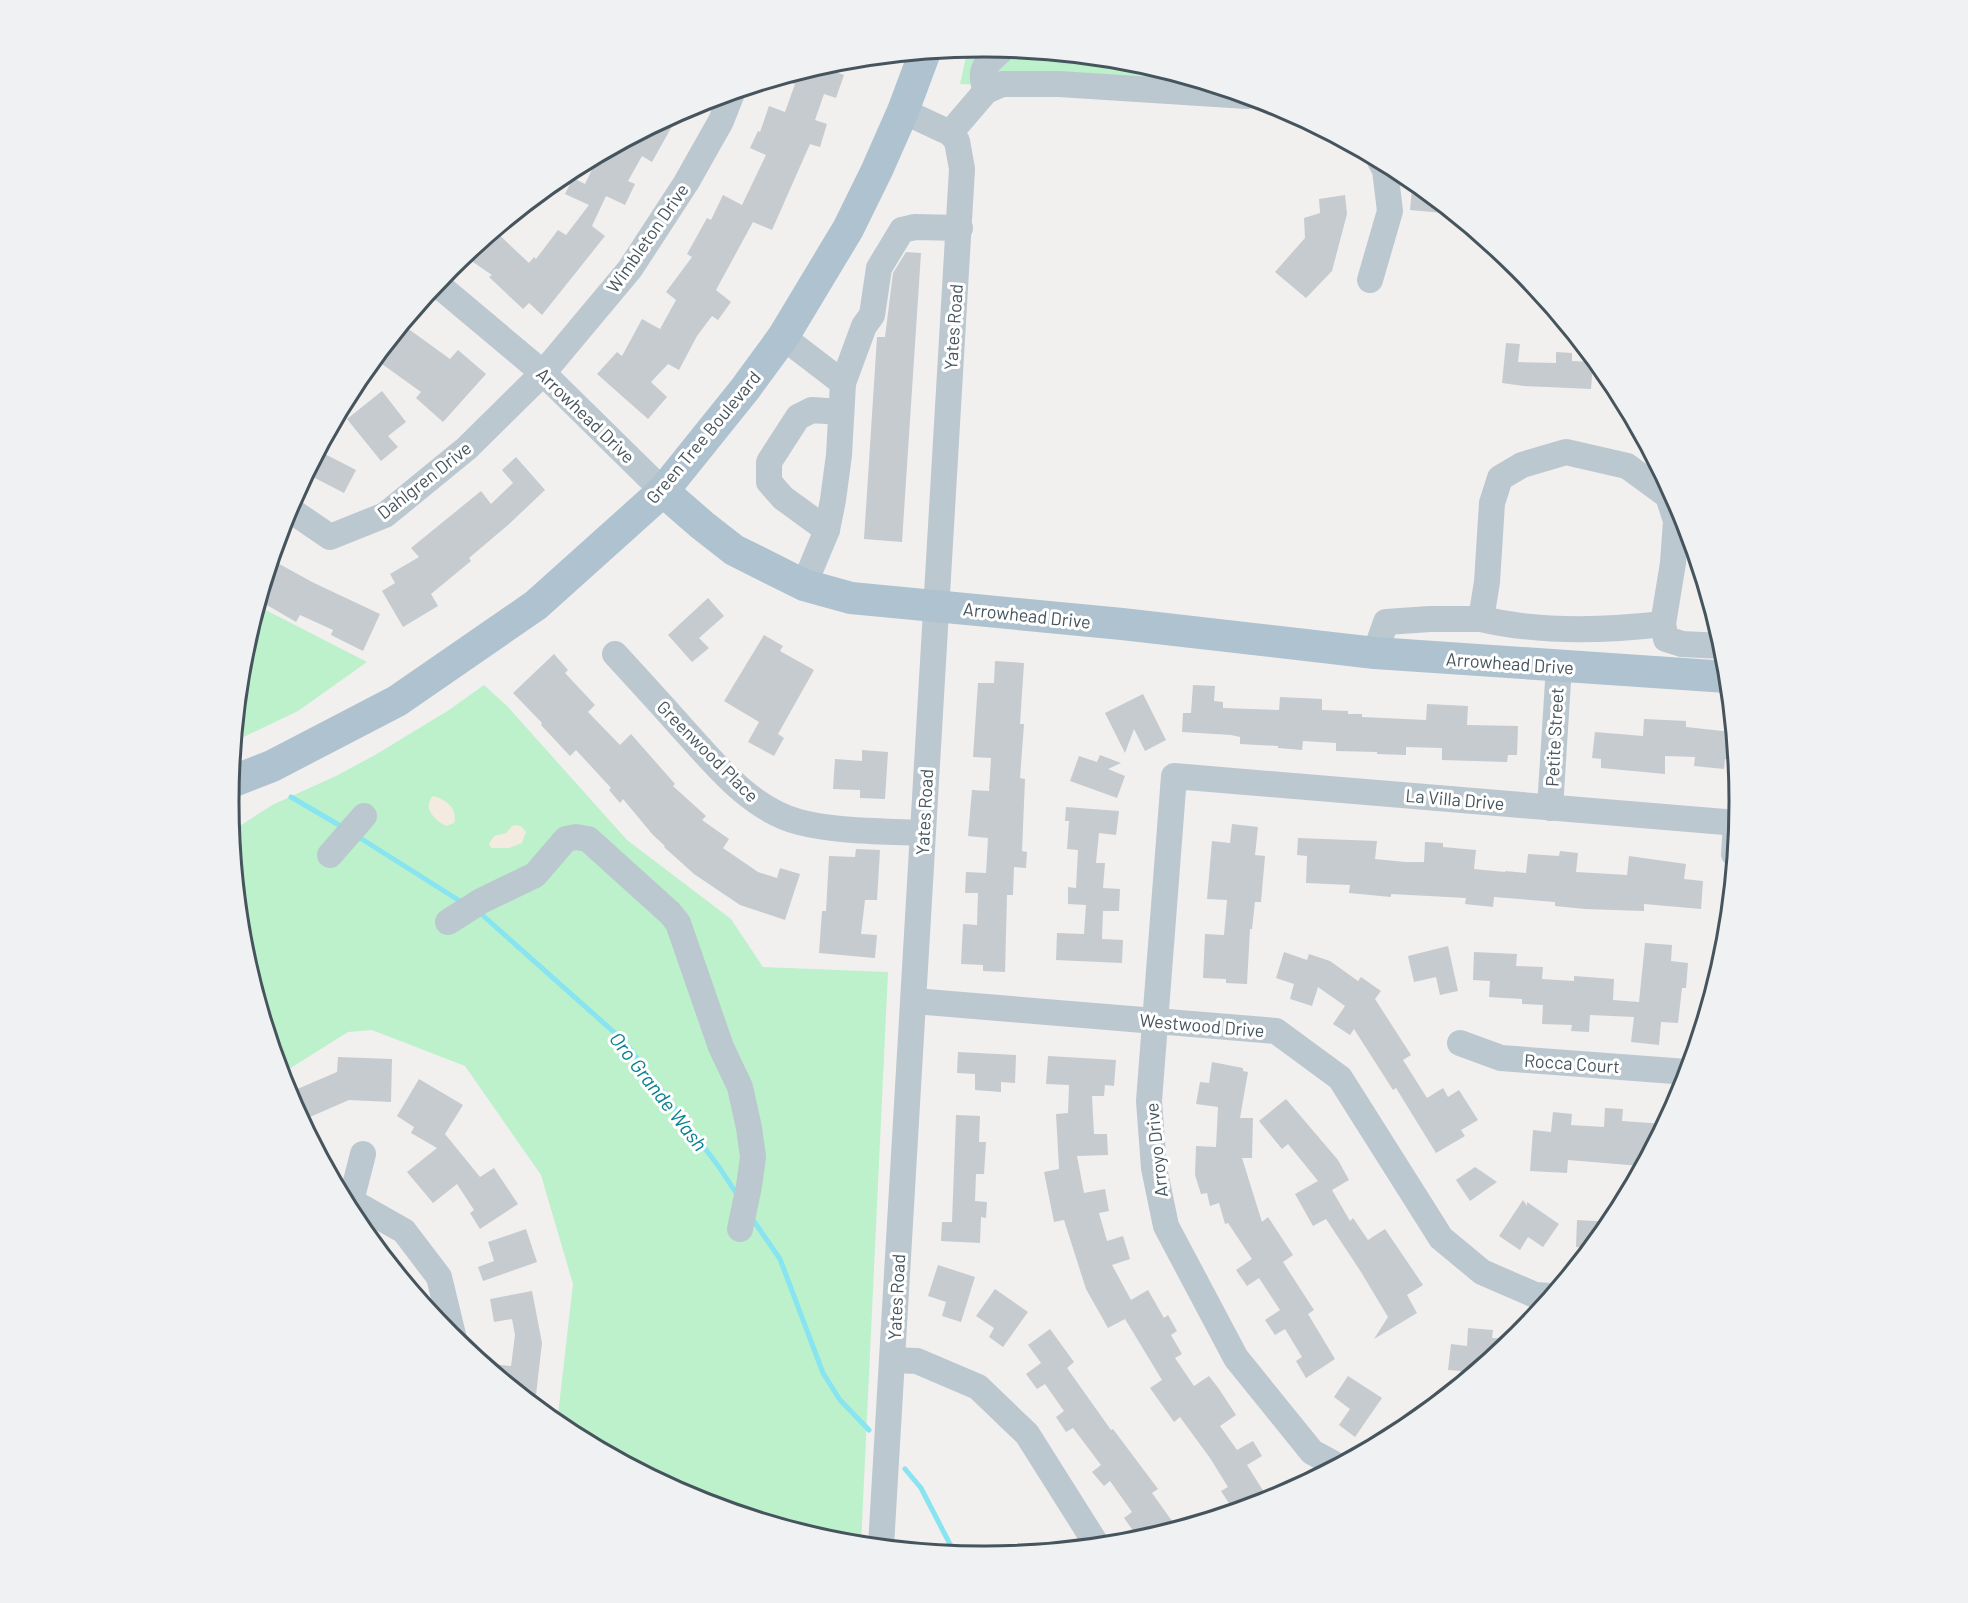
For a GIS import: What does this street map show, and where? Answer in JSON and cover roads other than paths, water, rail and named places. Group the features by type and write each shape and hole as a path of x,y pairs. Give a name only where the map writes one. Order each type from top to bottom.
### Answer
{"main road":[{"name":"Green Tree Boulevard","path":"240,779 272,766 397,701 536,605 663,491 745,389 783,337 848,229 903,111 922,60"},
{"name":"Arrowhead Drive","path":"663,491 734,550 804,585 851,598 1122,624 1375,653 1717,676"}],"street":[{"path":"986,91 982,79 984,66 994,57"},
{"path":"903,111 950,133 986,91 1002,84 1059,84 1213,94"},
{"name":"Wimbleton Drive","path":"543,373 630,268 686,183 721,121 728,103"},
{"name":"Yates Road","path":"881,1539 935,606 960,228 960,153 957,141 950,133"},
{"path":"1370,280 1390,212 1386,175"},
{"path":"804,585 827,530 836,478 843,383 864,326 872,315 879,268 902,230 915,227 960,228"},
{"name":"Arrowhead Drive","path":"444,290 543,373 663,491"},
{"path":"783,337 843,383"},
{"name":"Dahlgren Drive","path":"297,515 330,537 385,515 467,448 543,373"},
{"path":"827,530 783,498 769,482 769,462 798,417 812,410 841,412"},
{"path":"1481,619 1487,582 1492,503 1500,478 1522,465 1566,452 1627,466 1660,490"},
{"path":"1676,527 1673,563 1663,624 1666,639 1682,644 1712,645"},
{"path":"1375,653 1386,622 1481,619 1514,627 1610,630 1663,624"},
{"name":"Greenwood Place","path":"615,654 715,763 753,800 774,813 798,822 822,826 922,833"},
{"name":"Petite Street","path":"1550,808 1559,666"},
{"name":"La Villa Drive","path":"1174,776 1728,822"},
{"name":"Arroyo Drive","path":"1174,776 1149,1101 1154,1168 1166,1226 1236,1358 1312,1452 1328,1461"},
{"path":"330,855 364,816"},
{"path":"448,922 481,902 535,875 566,839 576,837 588,839 670,913 678,923 721,1047 740,1088 749,1128 753,1157 740,1229"},
{"name":"Westwood Drive","path":"914,1001 1276,1031 1340,1078 1441,1238 1482,1272 1541,1295"},
{"name":"Rocca Court","path":"1460,1043 1501,1058 1678,1071"},
{"path":"351,1192 363,1154"},
{"path":"360,1208 404,1231 439,1277 449,1319"},
{"path":"892,1360 917,1361 978,1387 1027,1434 1093,1538"}],"waterway":[{"name":"Oro Grande Wash","path":"291,797 344,828"},
{"name":"Oro Grande Wash","path":"357,836 463,903"},
{"name":"Oro Grande Wash","path":"479,912 625,1042 719,1167 738,1196"},
{"name":"Oro Grande Wash","path":"751,1217 780,1259 823,1373 840,1400 869,1430"},
{"name":"Oro Grande Wash","path":"905,1469 921,1488 950,1545"}]}
